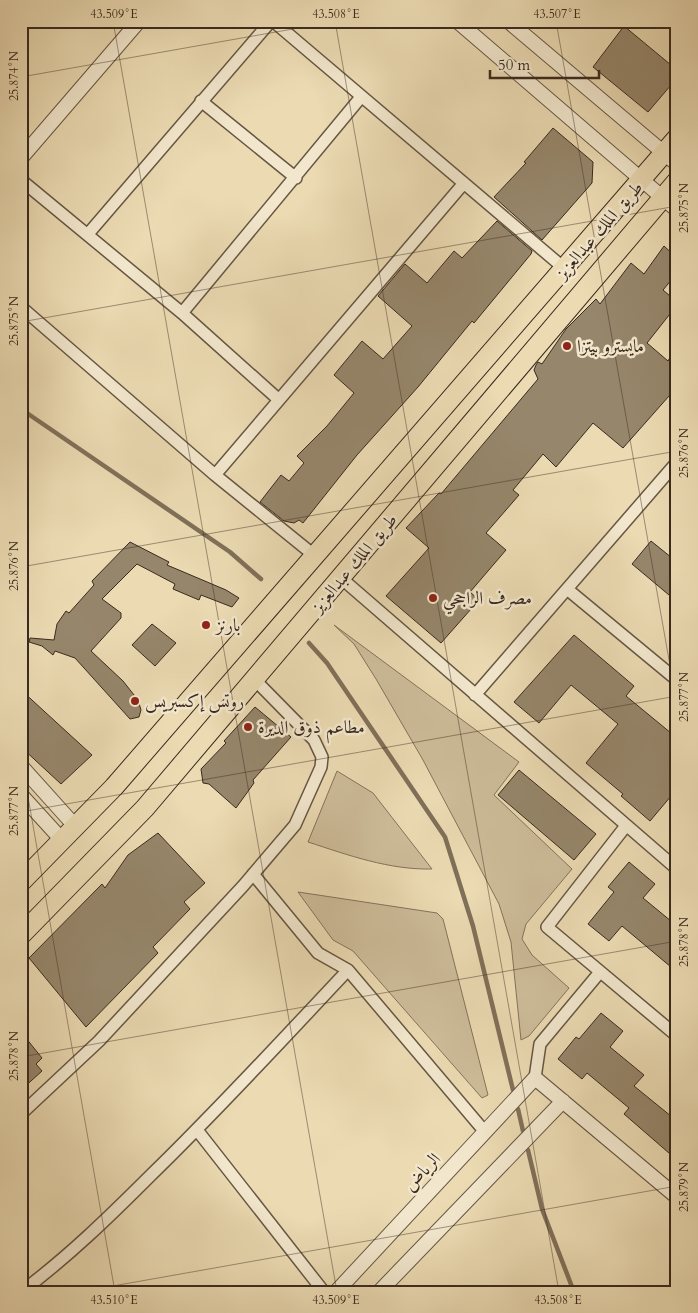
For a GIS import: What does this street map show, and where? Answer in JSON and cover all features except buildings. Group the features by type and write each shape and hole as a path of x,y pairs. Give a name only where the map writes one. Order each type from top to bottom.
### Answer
{"highway":[{"name":"طريق الملك عبدالعزيز","path":"21,882 114,787 642,181 670,158 677,138"},
{"name":"طريق الملك عبدالعزيز","path":"21,936 146,808 341,578 669,204 677,182"}],"street":[{"path":"21,158 140,21"},
{"path":"88,234 272,21 565,269"},
{"path":"457,21 669,204"},
{"path":"513,23 670,158"},
{"path":"182,313 296,178 361,97"},
{"path":"201,101 296,178"},
{"path":"21,180 182,313 278,399"},
{"path":"215,475 464,183"},
{"path":"21,307 215,475 315,556"},
{"path":"475,695 677,462"},
{"path":"341,578 625,827 677,869"},
{"path":"567,589 677,680"},
{"path":"21,1114 99,1041 170,966 295,825 321,766 322,757 314,740 255,680"},
{"path":"21,766 76,826"},
{"path":"21,796 62,840"},
{"path":"625,827 547,927 677,1036"},
{"path":"253,874 318,953 348,970 485,1132"},
{"path":"21,1292 44,1275 108,1218 197,1130 348,970"},
{"path":"600,972 540,1044 535,1078 677,1196"},
{"name":"الرياض","path":"336,1292 535,1078"},
{"path":"379,1292 563,1101"},
{"path":"197,1130 324,1292"}],"shaded area":[{"path":"334,625 519,762 494,795 572,869 526,924 522,939 532,955 569,988 529,1036 521,1040 511,942 499,904 423,760 376,679 354,644"},
{"path":"337,771 373,793 432,869 416,869 384,864 353,857 308,842"},
{"path":"298,892 437,913 443,919 488,1095 482,1098 353,951 333,940"}],"waterway":[{"path":"21,409 230,552 261,579"},
{"path":"309,643 327,663 445,837 473,926 513,1090"},
{"path":"518,1109 523,1131"},
{"path":"528,1150 542,1209 574,1292"}],"place":[{"name":"مايسترو بيتزا","path":"567,346"},
{"name":"مصرف الراجحي","path":"433,598"},
{"name":"بارنز","path":"206,625"},
{"name":"روتس إكسبريس","path":"135,701"},
{"name":"مطاعم ذوق الديرة","path":"248,727"}]}
